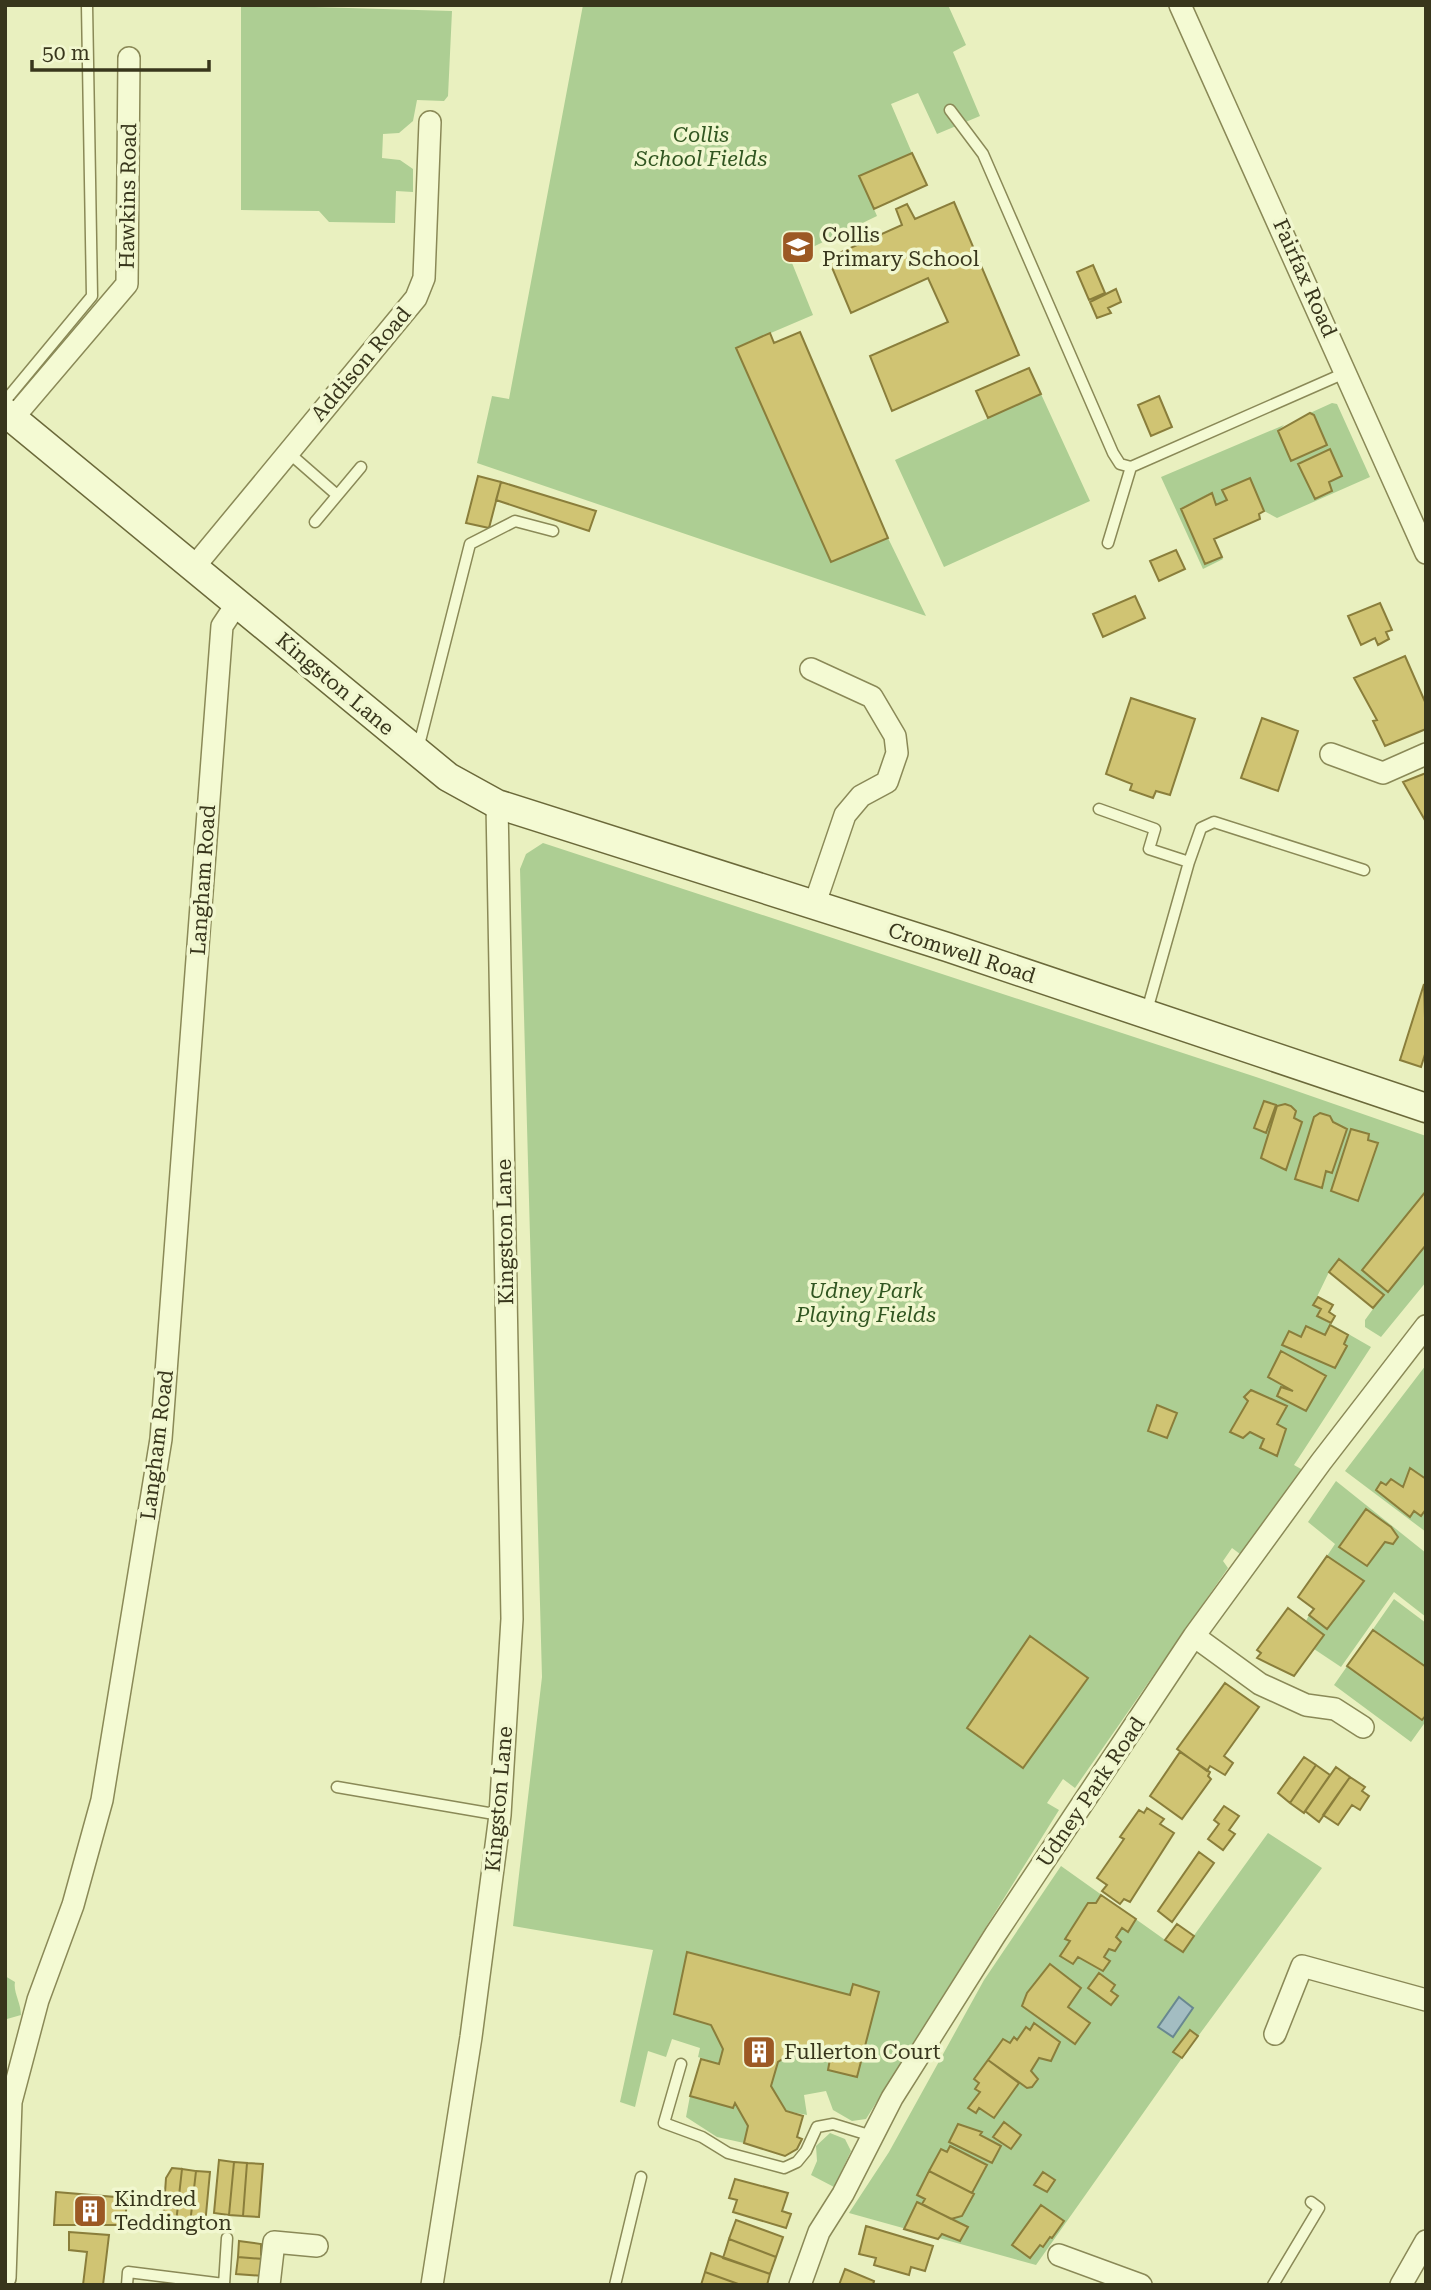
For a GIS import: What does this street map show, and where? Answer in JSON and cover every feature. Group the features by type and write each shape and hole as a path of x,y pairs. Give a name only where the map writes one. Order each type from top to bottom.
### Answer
{"main road":[{"name":"Kingston Lane","path":"8,410 449,777 497,804"},
{"name":"Cromwell Road","path":"497,804 947,947 1426,1108"}],"street":[{"name":"Fairfax Road","path":"1180,5 1426,553"},
{"name":"Hawkins Road","path":"8,410 127,284 129,58"},
{"name":"Addison Road","path":"194,567 416,298 424,278 430,122"},
{"name":"Langham Road","path":"5,2278 11,2102 38,2000 73,1905 102,1800 162,1439 222,626 238,603"},
{"path":"811,669 872,697 895,736 897,753 887,782 861,796 845,815 814,905"},
{"path":"1331,754 1383,773 1426,754"},
{"name":"Kingston Lane","path":"432,2285 471,2037 500,1815 512,1619 497,804"},
{"name":"Udney Park Road","path":"800,2285 819,2232 843,2194 892,2098 995,1935 1195,1636 1321,1462 1426,1326"},
{"path":"1195,1636 1260,1684 1306,1705 1335,1709 1363,1727"},
{"path":"1275,2034 1302,1966 1426,2000"},
{"path":"1401,2285 1426,2241"},
{"path":"269,2285 274,2242 317,2246"},
{"path":"1059,2255 1141,2285"}],"lane":[{"path":"8,410 92,296 88,5"},
{"path":"950,110 983,154 1120,464 1131,467 1347,372"},
{"path":"289,453 337,495"},
{"path":"315,522 361,467"},
{"path":"1108,543 1131,467"},
{"path":"418,751 470,544 515,521 553,531"},
{"path":"1099,809 1155,829 1149,849 1189,862"},
{"path":"1146,1016 1200,828 1214,822 1364,870"},
{"path":"337,1787 500,1815"},
{"path":"681,2064 664,2123 702,2137 728,2153 784,2168 797,2162 806,2151 817,2127 833,2124 872,2136"},
{"path":"615,2285 642,2177"},
{"path":"1273,2285 1319,2208 1311,2202"},
{"path":"127,2285 128,2272 224,2285 227,2238"}],"green space":[{"path":"241,5 452,11 448,96 444,101 417,100 413,121 399,133 383,134 382,158 400,160 413,169 413,192 396,191 395,223 329,222 319,211 241,210"},
{"name":"Collis School Fields","path":"583,5 948,5 966,45 953,52 980,116 937,134 918,93 891,104 912,153 860,177 877,216 790,258 813,315 736,348 831,562 888,538 926,616 477,463 492,396 509,399"},
{"path":"1041,394 1090,501 944,567 895,460"},
{"path":"1332,403 1337,404 1370,477 1277,518 1264,511 1250,478 1223,490 1227,500 1216,505 1211,493 1181,508 1205,564 1222,557 1223,559 1203,569 1161,477 1284,425 1278,431 1291,460 1310,413","holes":["1330,450 1342,476 1329,482 1332,492 1315,499 1298,464"]},
{"name":"Udney Park Playing Fields","path":"543,843 1256,1077 1426,1136 1426,1282 1381,1337 1365,1327 1365,1320 1383,1295 1340,1259 1329,1272 1313,1305 1321,1309 1317,1316 1371,1347 1294,1465 1303,1470 1240,1554 1232,1548 1223,1561 1228,1568 1075,1788 1063,1779 1047,1803 1059,1810 866,2119 852,2121 833,2110 826,2091 804,2095 807,2115 786,2111 771,2086 778,2062 802,2047 831,2054 828,2070 857,2077 879,1992 853,1984 850,1995 687,1953 674,2014 711,2025 723,2049 719,2064 698,2057 700,2048 672,2039 666,2057 648,2051 635,2107 620,2102 653,1950 513,1926 542,1677 520,869 526,854"},
{"path":"1426,1365 1426,1532 1345,1471"},
{"path":"1336,1481 1426,1553 1426,1617 1394,1592 1341,1667 1314,1649 1324,1635 1306,1621 1309,1615 1327,1629 1363,1581 1327,1556 1335,1544 1308,1522"},
{"path":"1394,1599 1426,1623 1426,1721 1411,1742 1334,1685"},
{"path":"1268,1833 1322,1868 1182,2058 1036,2265 849,2213 889,2152 984,1980 1061,1866 1182,1952"},
{"path":"5,1976 15,1982 21,2015 7,2019"},
{"path":"690,2096 733,2108 735,2103 748,2126 744,2143 717,2137 686,2117"},
{"path":"830,2133 845,2139 851,2151 834,2187 811,2175 817,2161 816,2146"}],"water":[{"path":"1179,1997 1193,2008 1173,2037 1158,2027"}],"building":[{"path":"912,153 927,185 874,209 859,176"},
{"path":"954,202 1019,355 892,411 870,356 948,322 928,278 851,313 828,258 902,225 896,209 907,204 915,219"},
{"path":"1093,265 1105,293 1089,300 1077,272"},
{"path":"1116,289 1121,302 1108,308 1111,313 1097,318 1090,302"},
{"path":"800,332 888,538 831,562 736,348 770,333 774,343"},
{"path":"1029,368 1041,394 988,418 976,391"},
{"path":"1159,396 1172,427 1151,436 1138,405"},
{"path":"1310,413 1314,415 1327,445 1291,461 1278,431"},
{"path":"1330,449 1342,476 1329,482 1332,491 1315,499 1298,464"},
{"path":"478,476 501,482 489,528 466,523"},
{"path":"1250,478 1264,511 1259,514 1260,519 1214,539 1222,557 1205,564 1181,509 1212,493 1216,505 1227,500 1222,490"},
{"path":"501,482 596,511 589,531 496,500"},
{"path":"1176,550 1185,569 1159,581 1150,561"},
{"path":"1135,596 1145,618 1103,637 1093,614"},
{"path":"1380,603 1392,630 1386,632 1389,639 1378,645 1375,638 1361,645 1348,616"},
{"path":"1405,656 1426,704 1426,729 1385,746 1373,721 1377,720 1354,678"},
{"path":"1131,698 1195,719 1170,795 1156,791 1153,798 1130,790 1132,784 1106,774"},
{"path":"1262,718 1298,731 1278,791 1241,778"},
{"path":"1426,773 1426,822 1403,782"},
{"path":"1424,984 1426,1051 1421,1067 1400,1060"},
{"path":"1264,1101 1276,1105 1266,1133 1254,1128"},
{"path":"1285,1104 1296,1111 1294,1118 1302,1122 1286,1170 1261,1158 1277,1106"},
{"path":"1320,1113 1330,1116 1333,1122 1347,1129 1332,1173 1326,1171 1322,1188 1295,1179 1314,1117"},
{"path":"1351,1129 1369,1134 1368,1140 1378,1143 1358,1201 1331,1191"},
{"path":"1426,1191 1426,1245 1388,1292 1362,1270"},
{"path":"1339,1259 1384,1295 1373,1308 1329,1272"},
{"path":"1318,1297 1333,1305 1329,1312 1335,1316 1331,1323 1317,1316 1321,1309 1313,1305"},
{"path":"1330,1325 1348,1335 1344,1344 1347,1346 1335,1368 1282,1345 1289,1331 1301,1337 1306,1326 1325,1335"},
{"path":"1281,1351 1326,1376 1306,1411 1277,1396 1281,1387 1293,1391 1268,1377"},
{"path":"1251,1390 1287,1406 1277,1424 1286,1429 1277,1456 1260,1448 1264,1439 1250,1432 1243,1438 1230,1432 1248,1401 1244,1397"},
{"path":"1157,1405 1177,1413 1167,1438 1148,1431"},
{"path":"1410,1468 1426,1479 1426,1509 1421,1516 1414,1511 1410,1517 1376,1490 1381,1482 1386,1485 1391,1479 1403,1487"},
{"path":"1366,1509 1391,1527 1398,1537 1393,1544 1385,1542 1367,1566 1339,1547"},
{"path":"1327,1556 1364,1581 1327,1629 1309,1615 1314,1609 1298,1597"},
{"path":"1288,1608 1324,1635 1294,1676 1257,1658 1261,1653 1257,1650"},
{"path":"1373,1630 1426,1667 1426,1715 1422,1720 1347,1666"},
{"path":"1030,1636 1088,1678 1023,1768 967,1728"},
{"path":"1225,1683 1259,1707 1224,1756 1233,1763 1225,1775 1210,1766 1207,1771 1177,1749"},
{"path":"1180,1752 1210,1772 1208,1776 1211,1779 1182,1819 1150,1796"},
{"path":"1304,1757 1316,1765 1290,1803 1278,1793"},
{"path":"1316,1765 1330,1775 1304,1813 1290,1803"},
{"path":"1336,1767 1350,1777 1319,1822 1305,1811"},
{"path":"1350,1777 1365,1787 1362,1791 1369,1796 1360,1810 1352,1805 1338,1825 1323,1815"},
{"path":"1224,1806 1239,1816 1229,1830 1235,1834 1223,1850 1208,1839 1219,1824 1214,1820"},
{"path":"1147,1808 1164,1819 1160,1824 1174,1833 1130,1902 1124,1899 1120,1904 1102,1891 1107,1885 1097,1878 1124,1839 1120,1837 1139,1810 1144,1813"},
{"path":"1199,1852 1214,1863 1172,1922 1158,1911"},
{"path":"1101,1895 1136,1919 1128,1932 1122,1928 1116,1937 1121,1942 1115,1951 1109,1949 1104,1957 1110,1961 1103,1971 1078,1957 1073,1964 1060,1956 1070,1941 1065,1939 1088,1903 1096,1903"},
{"path":"1177,1924 1194,1936 1183,1952 1165,1940"},
{"name":"Fullerton Court","path":"687,1952 850,1995 853,1984 879,1992 857,2077 828,2070 831,2054 802,2047 778,2062 771,2086 786,2111 803,2116 797,2137 802,2139 797,2149 785,2156 744,2143 748,2126 735,2103 733,2108 690,2096 701,2059 719,2064 723,2049 711,2025 674,2014"},
{"path":"1050,1964 1081,1988 1068,2007 1090,2023 1075,2044 1022,2006 1027,1993"},
{"path":"1099,1973 1115,1985 1111,1991 1118,1996 1111,2005 1088,1988"},
{"path":"1034,2023 1060,2042 1051,2061 1039,2058 1031,2071 1038,2079 1032,2087 1027,2088 988,2060 1003,2039 1010,2043 1014,2037 1017,2040 1026,2027 1030,2030"},
{"path":"1190,2030 1198,2036 1182,2058 1173,2052"},
{"path":"988,2060 1019,2083 994,2118 979,2108 976,2113 968,2108 980,2092 975,2089 979,2083 974,2079"},
{"path":"1004,2122 1021,2135 1011,2149 993,2137"},
{"path":"958,2124 982,2132 980,2135 1001,2146 992,2163 949,2142"},
{"path":"950,2146 987,2165 972,2193 929,2171 941,2149 947,2152"},
{"path":"219,2160 234,2162 229,2215 214,2213"},
{"path":"234,2162 247,2163 243,2216 229,2215"},
{"path":"247,2163 263,2164 259,2217 243,2216"},
{"path":"172,2168 182,2169 176,2223 163,2222 166,2178"},
{"path":"182,2169 196,2171 190,2224 176,2223"},
{"path":"196,2171 210,2172 205,2225 190,2224"},
{"path":"929,2171 974,2194 962,2216 951,2219 922,2204 925,2199 917,2195"},
{"path":"1043,2172 1055,2180 1047,2192 1034,2185"},
{"path":"735,2179 788,2193 782,2211 791,2214 786,2228 733,2212 737,2200 729,2198"},
{"name":"Kindred Teddington","path":"56,2192 127,2198 125,2225 54,2225"},
{"path":"917,2202 968,2227 960,2241 942,2234 938,2239 904,2229"},
{"path":"1041,2205 1064,2221 1052,2238 1050,2237 1043,2247 1040,2245 1030,2258 1012,2245"},
{"path":"736,2220 783,2237 776,2257 729,2239"},
{"path":"866,2226 933,2246 925,2271 911,2267 909,2275 874,2265 876,2258 859,2254"},
{"path":"69,2232 109,2235 103,2285 83,2285 87,2252 69,2250"},
{"path":"729,2239 776,2257 770,2274 723,2258"},
{"path":"239,2241 261,2244 261,2255 264,2259 238,2257"},
{"path":"711,2253 770,2274 767,2285 741,2285 705,2272"},
{"path":"238,2257 264,2259 263,2276 236,2274"},
{"path":"845,2269 874,2281 873,2285 839,2285"},
{"path":"705,2272 741,2285 701,2285"}],"place":[{"name":"Collis Primary School","path":"798,247"},
{"name":"Fullerton Court","path":"759,2052"},
{"name":"Kindred Teddington","path":"90,2211"}]}
